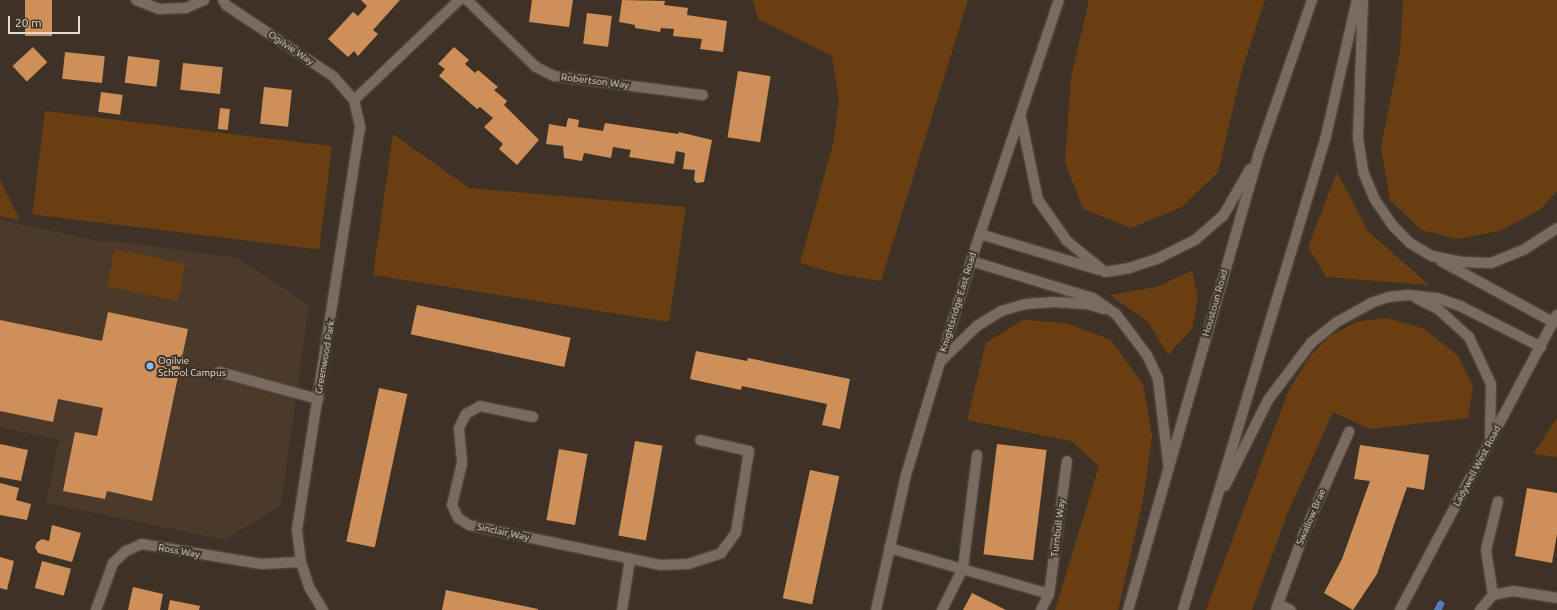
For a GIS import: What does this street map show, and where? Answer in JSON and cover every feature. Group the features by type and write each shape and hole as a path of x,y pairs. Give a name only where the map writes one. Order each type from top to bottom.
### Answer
{"street":[{"path":"136,0 159,9 186,8 204,0"},
{"name":"Ogilvie Way","path":"223,0 226,5 333,76 354,100"},
{"path":"354,100 459,0"},
{"name":"Robertson Way","path":"467,0 536,67 554,76 703,95"},
{"name":"Knightsridge East Road","path":"876,610 906,475 971,261 1021,118 1059,0"},
{"name":"Houstoun Road","path":"1128,610 1258,156 1312,0"},
{"path":"1183,610 1326,136 1357,0"},
{"path":"1363,0 1358,103 1358,138 1364,174 1375,200 1394,227 1410,243 1432,256 1555,318"},
{"name":"Greenwood Park","path":"323,610 309,587 301,562 298,523 360,127 354,100"},
{"path":"1021,118 1038,200 1067,241 1105,272"},
{"path":"980,234 1105,272 1129,268 1159,258 1195,240 1222,216 1258,156"},
{"path":"1432,256 1462,262 1493,263 1525,249 1557,228"},
{"path":"971,261 1093,298 1116,314 1147,355 1158,379 1168,467"},
{"path":"1212,512 1268,400 1311,343 1338,322 1371,303 1388,297 1408,294 1437,298 1460,306 1541,347"},
{"path":"1408,294 1438,309 1469,337 1491,384 1490,440"},
{"path":"940,362 977,326 1001,311 1025,304 1055,302 1087,304 1116,314"},
{"name":"Ladywell West Road","path":"1400,610 1541,347 1555,318"},
{"path":"219,372 318,399"},
{"name":"Sinclair Way","path":"533,416 480,406 466,414 460,428 462,463 452,505 458,518 469,525 661,565 688,564 721,553 736,532 749,451 700,440"},
{"name":"Swallow Brae","path":"1291,610 1277,607 1304,533 1349,432"},
{"path":"942,610 963,568 977,455"},
{"name":"Turnbull Way","path":"1041,610 1049,594 1067,461"},
{"path":"1493,595 1486,550 1498,501"},
{"name":"Ross Way","path":"96,610 113,563 126,551 142,544 261,564 301,562"},
{"path":"889,548 963,568 1049,594"},
{"path":"622,610 630,559"},
{"path":"1480,610 1493,595 1512,590 1557,598"}],"shaded area":[{"path":"753,0 968,0 881,281 838,274 800,263 833,144 839,100 832,56 758,19"},
{"path":"1089,0 1265,0 1242,70 1218,172 1182,207 1131,228 1083,209 1065,162 1071,78"},
{"path":"1403,0 1557,0 1557,191 1540,210 1499,231 1458,239 1421,230 1390,200 1381,148 1400,52"},
{"path":"45,111 332,146 319,249 32,214"},
{"path":"393,134 469,188 686,207 669,322 373,275"},
{"path":"1337,172 1368,231 1429,285 1326,277 1308,247"},
{"path":"0,180 20,220 0,216"},
{"name":"Ogilvie School Campus","path":"0,220 104,242 114,241 238,258 309,305 281,505 226,540 46,503 59,440 0,427"},
{"path":"115,249 185,264 178,301 107,286"},
{"path":"1192,271 1198,298 1192,329 1168,355 1148,322 1110,295 1156,287"},
{"path":"1387,318 1425,329 1458,356 1473,386 1468,418 1370,429 1333,412 1288,512 1252,610 1206,610 1288,392 1309,357 1330,336 1356,322"},
{"path":"1023,320 1066,323 1111,340 1143,384 1152,436 1143,500 1118,610 1055,610 1099,466 1071,441 967,420 986,343"},
{"path":"1557,418 1557,457 1533,454"}],"building":[{"path":"25,0 52,0 52,36 25,36"},
{"path":"361,0 400,0 373,30 378,34 358,56 354,51 348,57 328,39 353,12 358,16 367,6"},
{"path":"532,0 573,0 569,27 529,22"},
{"path":"622,0 665,1 664,5 688,8 687,15 727,21 723,52 700,49 702,39 673,36 674,29 661,28 660,32 635,28 635,25 619,22"},
{"path":"587,13 612,16 608,47 583,44"},
{"path":"33,47 47,62 27,81 13,66"},
{"path":"454,47 469,60 465,64 475,73 478,70 498,87 494,90 507,101 504,105 539,140 517,165 499,149 503,144 484,127 493,118 480,107 477,109 439,76 445,69 438,64"},
{"path":"65,52 105,56 102,83 62,79"},
{"path":"128,56 160,60 156,87 125,83"},
{"path":"183,63 223,67 220,94 180,90"},
{"path":"738,71 771,76 760,142 728,137"},
{"path":"264,87 292,90 288,127 260,124"},
{"path":"101,92 123,95 120,115 98,112"},
{"path":"220,108 230,109 228,130 218,129"},
{"path":"568,118 579,120 578,127 603,131 605,123 678,134 679,132 712,140 704,182 697,183 694,180 695,170 683,169 685,153 676,151 674,164 629,157 631,150 613,147 611,158 584,153 582,161 564,158 563,146 546,144 549,124 566,127"},
{"path":"417,305 571,338 564,367 411,334"},
{"path":"108,312 188,329 152,501 107,491 105,499 63,491 75,432 97,436 103,408 58,399 53,422 0,411 0,320 102,341"},
{"path":"696,351 747,361 748,358 850,379 840,429 822,425 827,404 742,386 741,390 690,379"},
{"path":"379,388 407,394 375,548 346,542"},
{"path":"635,441 663,446 646,540 618,536"},
{"path":"0,444 28,450 21,481 0,477"},
{"path":"997,444 1047,450 1033,560 983,554"},
{"path":"1360,445 1429,455 1424,490 1407,487 1377,574 1353,610 1324,593 1342,559 1370,481 1354,479"},
{"path":"559,449 588,454 575,525 546,520"},
{"path":"810,470 839,476 812,604 783,598"},
{"path":"0,483 19,488 16,500 31,504 27,520 0,515"},
{"path":"1527,488 1557,493 1557,534 1552,563 1515,556"},
{"path":"52,525 81,533 72,562 38,553 35,547 37,542 42,539 49,541"},
{"path":"0,557 14,561 7,590 0,588"},
{"path":"42,561 71,569 64,596 35,588"},
{"path":"133,587 163,594 160,610 128,610"},
{"path":"446,590 538,609 538,610 442,610"},
{"path":"972,593 1006,610 963,610"},
{"path":"170,600 200,606 199,610 168,610"}],"waterway":[{"path":"1437,610 1440,604"}],"place":[{"name":"Ogilvie School Campus","path":"150,366"}]}
